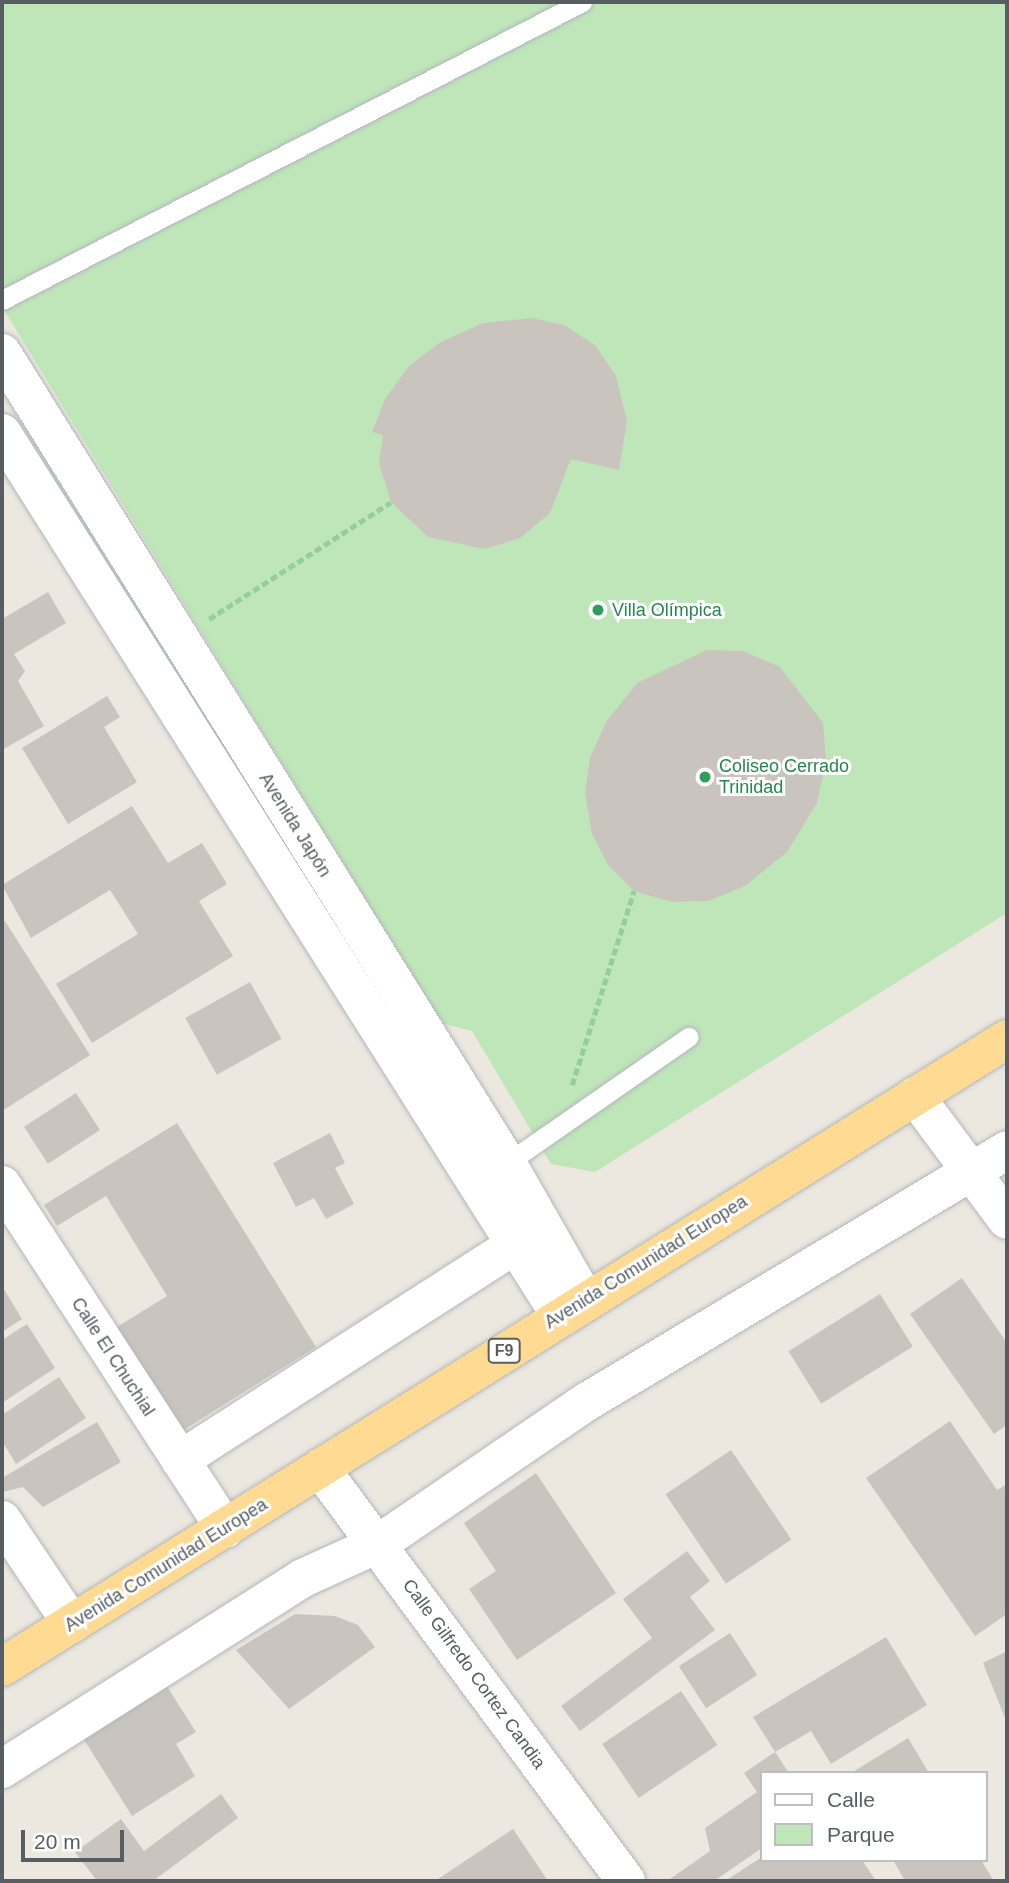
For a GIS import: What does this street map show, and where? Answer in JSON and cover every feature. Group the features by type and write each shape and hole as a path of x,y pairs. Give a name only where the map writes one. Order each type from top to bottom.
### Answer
{"highway":[{"name":"Avenida Comunidad Europea","path":"2,1667 1007,1039"}],"street":[{"name":"Avenida Japón","path":"2,353 507,1163 528,1236"},
{"name":"Avenida Japón","path":"2,433 573,1308"},
{"path":"915,1096 1007,1220"},
{"path":"2,1769 303,1578 378,1545 588,1401 1007,1150"},
{"name":"Calle El Chuchial","path":"2,1185 225,1529"},
{"path":"180,1460 528,1236"},
{"name":"Calle Gilfredo Cortez Candia","path":"320,1468 626,1881"},
{"path":"2,1520 72,1624"}],"lane":[{"path":"2,300 582,2"},
{"path":"507,1163 560,1122 688,1037"}],"path":[{"path":"178,637 391,502"},
{"path":"560,1122 634,891"}],"green space":[{"name":"Villa Olímpica","path":"2,2 1007,2 1007,913 595,1172 551,1164 472,1031 441,1023 2,307"}],"building":[{"path":"532,318 564,325 595,345 616,376 627,421 619,470 571,459 550,513 520,538 485,549 428,537 391,502 379,463 383,435 372,432 385,399 409,366 439,343 483,323"},
{"path":"48,592 66,623 14,654 25,671 18,681 44,726 2,750 2,619"},
{"name":"Coliseo Cerrado Trinidad","path":"707,650 743,651 780,667 823,723 826,761 817,803 787,852 745,886 708,901 672,902 634,891 608,865 592,834 585,793 590,758 606,722 637,683"},
{"path":"107,696 120,717 104,727 137,782 68,824 22,748"},
{"path":"132,806 168,863 202,843 227,884 199,901 233,956 92,1043 56,984 138,934 110,890 31,938 2,885"},
{"path":"5,921 90,1055 2,1111 2,923"},
{"path":"250,982 282,1039 217,1075 185,1018"},
{"path":"76,1093 100,1130 48,1164 24,1127"},
{"path":"177,1123 316,1347 182,1431 117,1327 167,1296 106,1196 57,1226 44,1205"},
{"path":"330,1133 345,1163 335,1168 354,1204 326,1219 314,1198 296,1207 273,1163"},
{"path":"962,1278 1007,1343 1007,1425 994,1434 910,1314"},
{"path":"2,1286 22,1319 2,1332"},
{"path":"880,1294 913,1347 821,1404 788,1351"},
{"path":"27,1324 55,1368 2,1403 2,1340"},
{"path":"59,1377 86,1418 16,1464 2,1441 2,1415"},
{"path":"950,1421 997,1490 1007,1484 1007,1614 975,1636 866,1478"},
{"path":"97,1422 121,1462 43,1507 23,1487 3,1492 2,1478"},
{"path":"731,1450 791,1540 726,1584 666,1494"},
{"path":"536,1473 616,1593 517,1660 469,1589 496,1571 464,1523"},
{"path":"687,1551 710,1581 690,1597 715,1630 580,1731 561,1706 652,1638 623,1599"},
{"path":"295,1614 335,1616 358,1625 375,1647 289,1709 236,1650"},
{"path":"730,1633 757,1675 706,1708 679,1666"},
{"path":"886,1637 927,1705 831,1764 811,1731 775,1752 753,1717"},
{"path":"1007,1651 1007,1723 983,1663"},
{"path":"166,1685 196,1732 176,1744 195,1776 132,1816 83,1738"},
{"path":"681,1691 717,1745 639,1798 602,1744"},
{"path":"908,1738 928,1771 854,1771"},
{"path":"775,1752 788,1771 760,1771 760,1849 714,1881 667,1881 710,1851 705,1828 757,1792 744,1773"},
{"path":"221,1794 238,1818 153,1881 97,1881 75,1852 121,1819 144,1851"},
{"path":"513,1829 548,1881 435,1881"},
{"path":"760,1858 760,1862 863,1862 876,1881 725,1881"},
{"path":"894,1862 982,1862 994,1881 905,1881"}],"place":[{"name":"Villa Olímpica","path":"598,610"},
{"name":"Coliseo Cerrado Trinidad","path":"705,777"}]}
